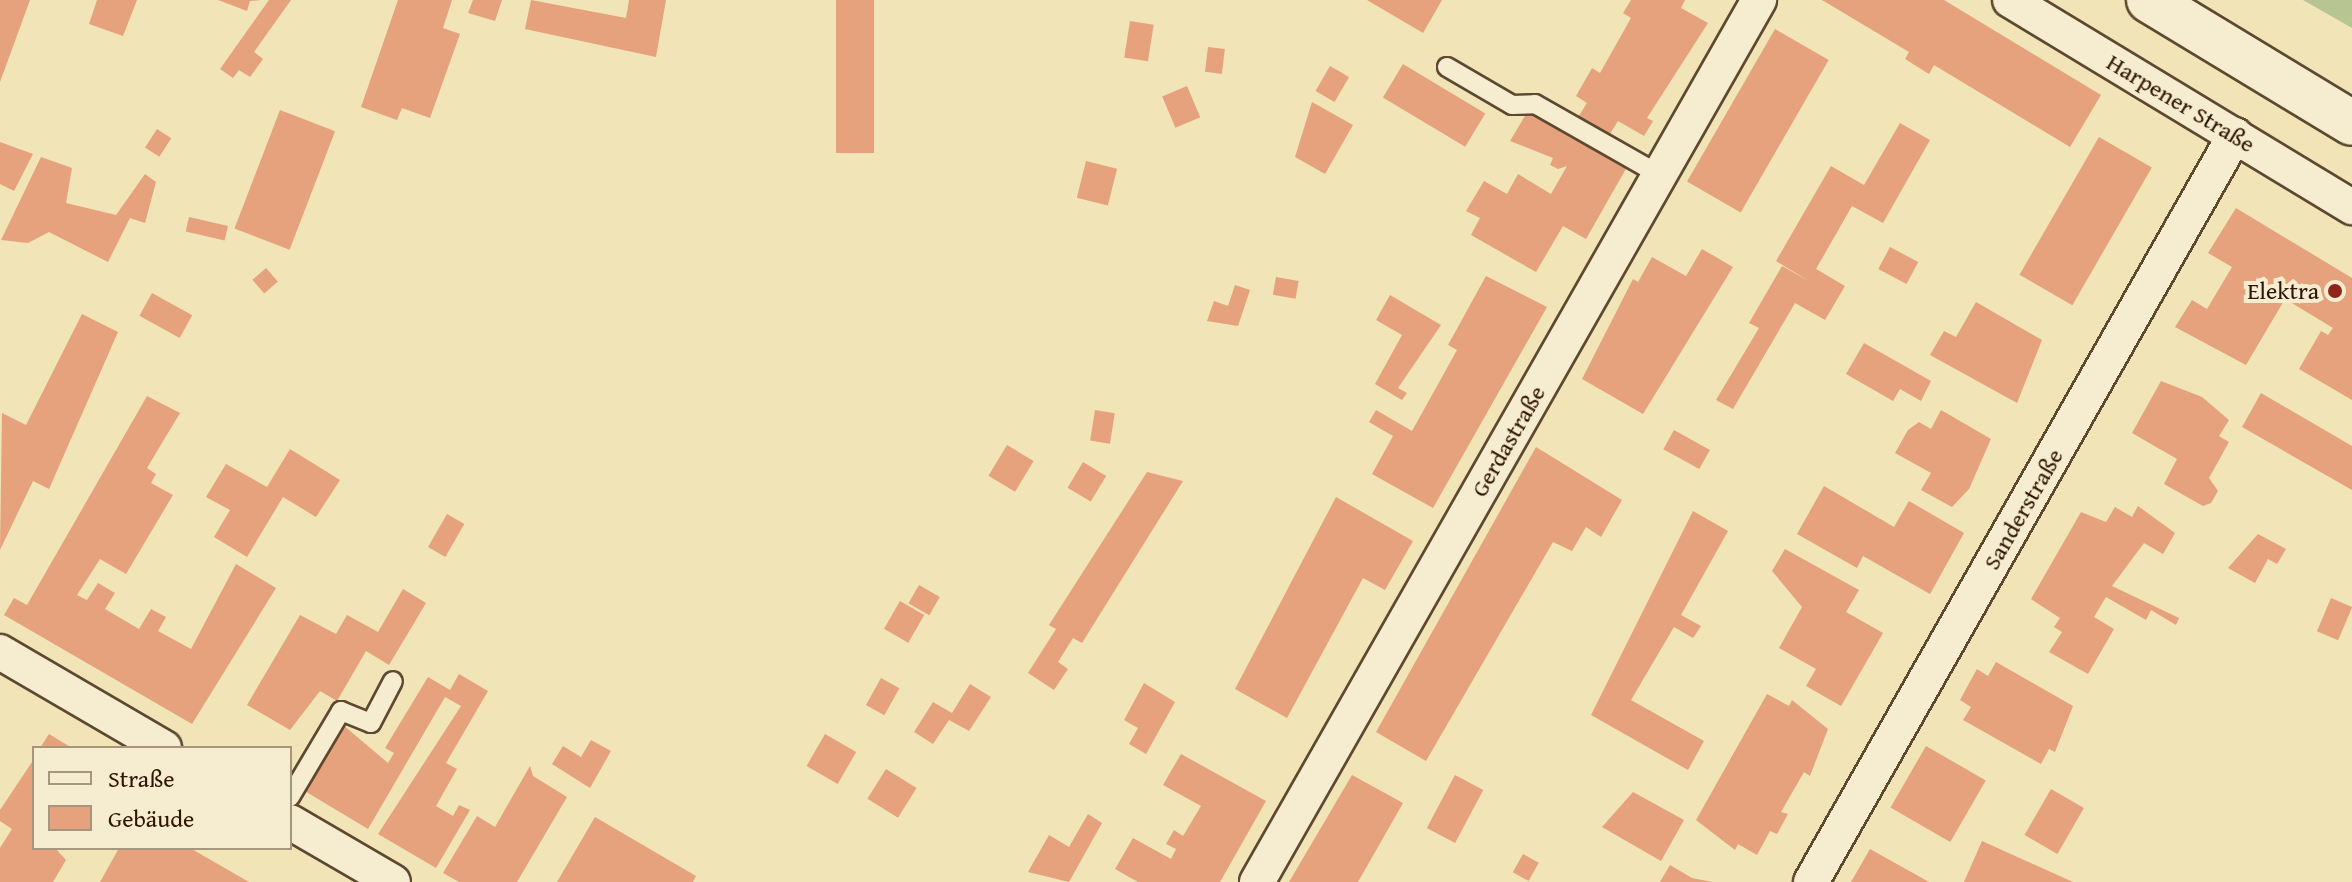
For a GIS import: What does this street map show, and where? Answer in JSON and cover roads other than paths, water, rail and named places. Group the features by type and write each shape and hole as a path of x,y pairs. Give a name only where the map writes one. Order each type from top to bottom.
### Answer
{"main road":[{"path":"2149,0 2352,123"}],"street":[{"name":"Gerdastraße","path":"1257,882 1759,0"},
{"name":"Harpener Straße","path":"2010,0 2352,207"},
{"name":"Sanderstraße","path":"1811,882 2235,135"},
{"path":"0,652 161,746"},
{"path":"292,823 393,882"}],"lane":[{"path":"1447,67 1512,105 1535,104 1660,175"},
{"path":"292,794 341,711 371,723 393,681"}],"place":[{"name":"Elektra","path":"2335,291"}]}
